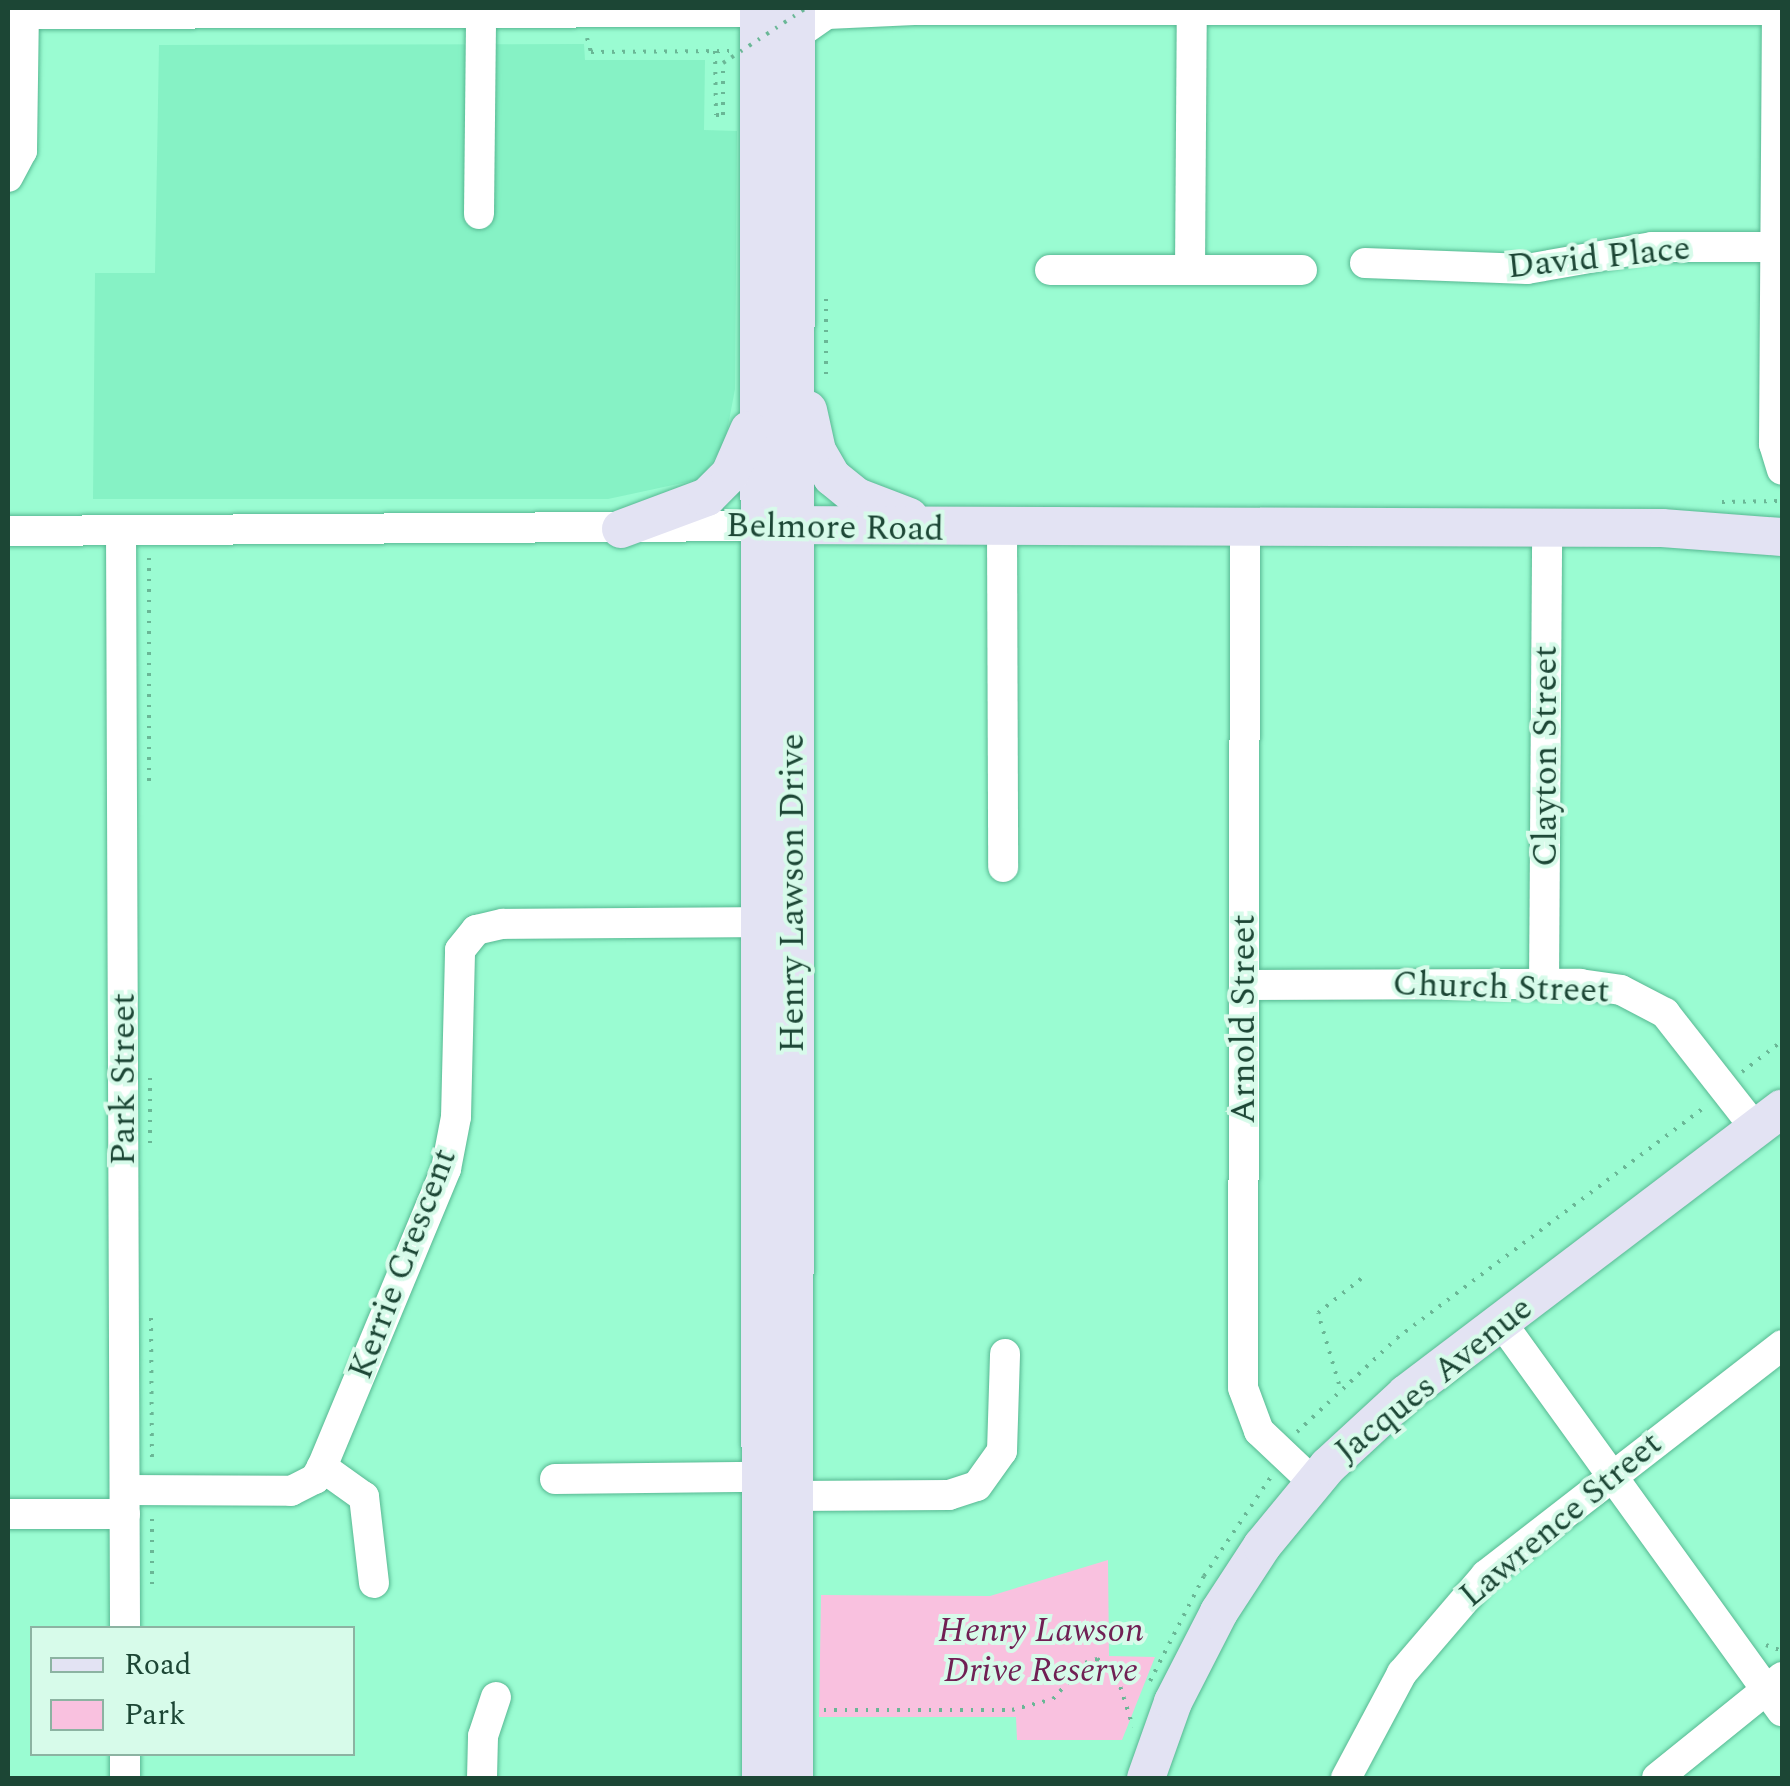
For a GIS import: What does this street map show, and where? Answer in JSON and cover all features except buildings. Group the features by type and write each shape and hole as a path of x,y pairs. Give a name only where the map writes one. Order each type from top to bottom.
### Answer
{"main road":[{"name":"Henry Lawson Drive","path":"758,10 755,413 759,922 777,1487 794,1778"},
{"name":"Henry Lawson Drive","path":"761,1778 777,1487 795,523 791,319 799,17"},
{"path":"791,319 817,451 832,477 856,497 942,529"},
{"path":"621,528 686,506 722,484 755,413"},
{"name":"Belmore Road","path":"756,526 795,523 1002,530 1662,528 1782,519"},
{"name":"Belmore Road","path":"1662,528 1782,537"},
{"name":"Jacques Avenue","path":"1146,1778 1173,1702 1219,1612 1313,1482 1406,1394 1769,1119"}],"street":[{"path":"1190,270 1192,8"},
{"path":"799,17 1192,8 1780,10 1774,444 1782,470"},
{"path":"8,178 22,150 16,14 758,10"},
{"path":"479,214 481,13"},
{"name":"David Place","path":"1365,263 1527,270 1652,247 1775,247"},
{"path":"1050,270 1302,270"},
{"name":"Belmore Road","path":"8,530 756,526"},
{"name":"Arnold Street","path":"1244,528 1243,1388 1259,1432 1313,1482"},
{"name":"Clayton Street","path":"1544,984 1547,528"},
{"name":"Park Street","path":"121,530 134,1498 125,1626"},
{"path":"1002,530 1003,867"},
{"name":"Kerrie Crescent","path":"322,1467 446,1169 456,1117 456,966 462,929 502,924 759,922"},
{"name":"Church Street","path":"1244,986 1602,986 1651,1002 1769,1119"},
{"path":"1501,1322 1778,1692 1657,1778"},
{"name":"Lawrence Street","path":"1346,1778 1384,1701 1440,1624 1509,1553 1782,1345"},
{"path":"555,1479 949,1496 978,1486 1002,1451 1005,1354"},
{"path":"8,1514 134,1498 291,1491 315,1479 322,1467 364,1497 374,1583"},
{"path":"482,1778 483,1736 496,1697"}],"path":[{"path":"716,52 716,115 723,115 723,63 799,17"},
{"path":"572,38 591,38 591,52 740,52"},
{"path":"826,287 826,375"},
{"path":"1706,502 1782,501"},
{"path":"148,558 149,793"},
{"path":"150,1068 150,1163"},
{"path":"1340,1386 1318,1313 1362,1278"},
{"path":"151,1316 134,1498 152,1591"},
{"path":"817,1703 824,1702 824,1711 1012,1710 1053,1700 1086,1663 1097,1659 1114,1668 1134,1729"}],"shaded area":[{"path":"584,44 585,60 705,60 704,130 737,131 735,389 725,442 701,479 608,499 93,499 95,273 155,273 159,45"}],"green space":[{"name":"Henry Lawson Drive Reserve","path":"1108,1560 1109,1656 1155,1657 1122,1740 1017,1740 1016,1717 819,1717 821,1595 990,1596"}]}
